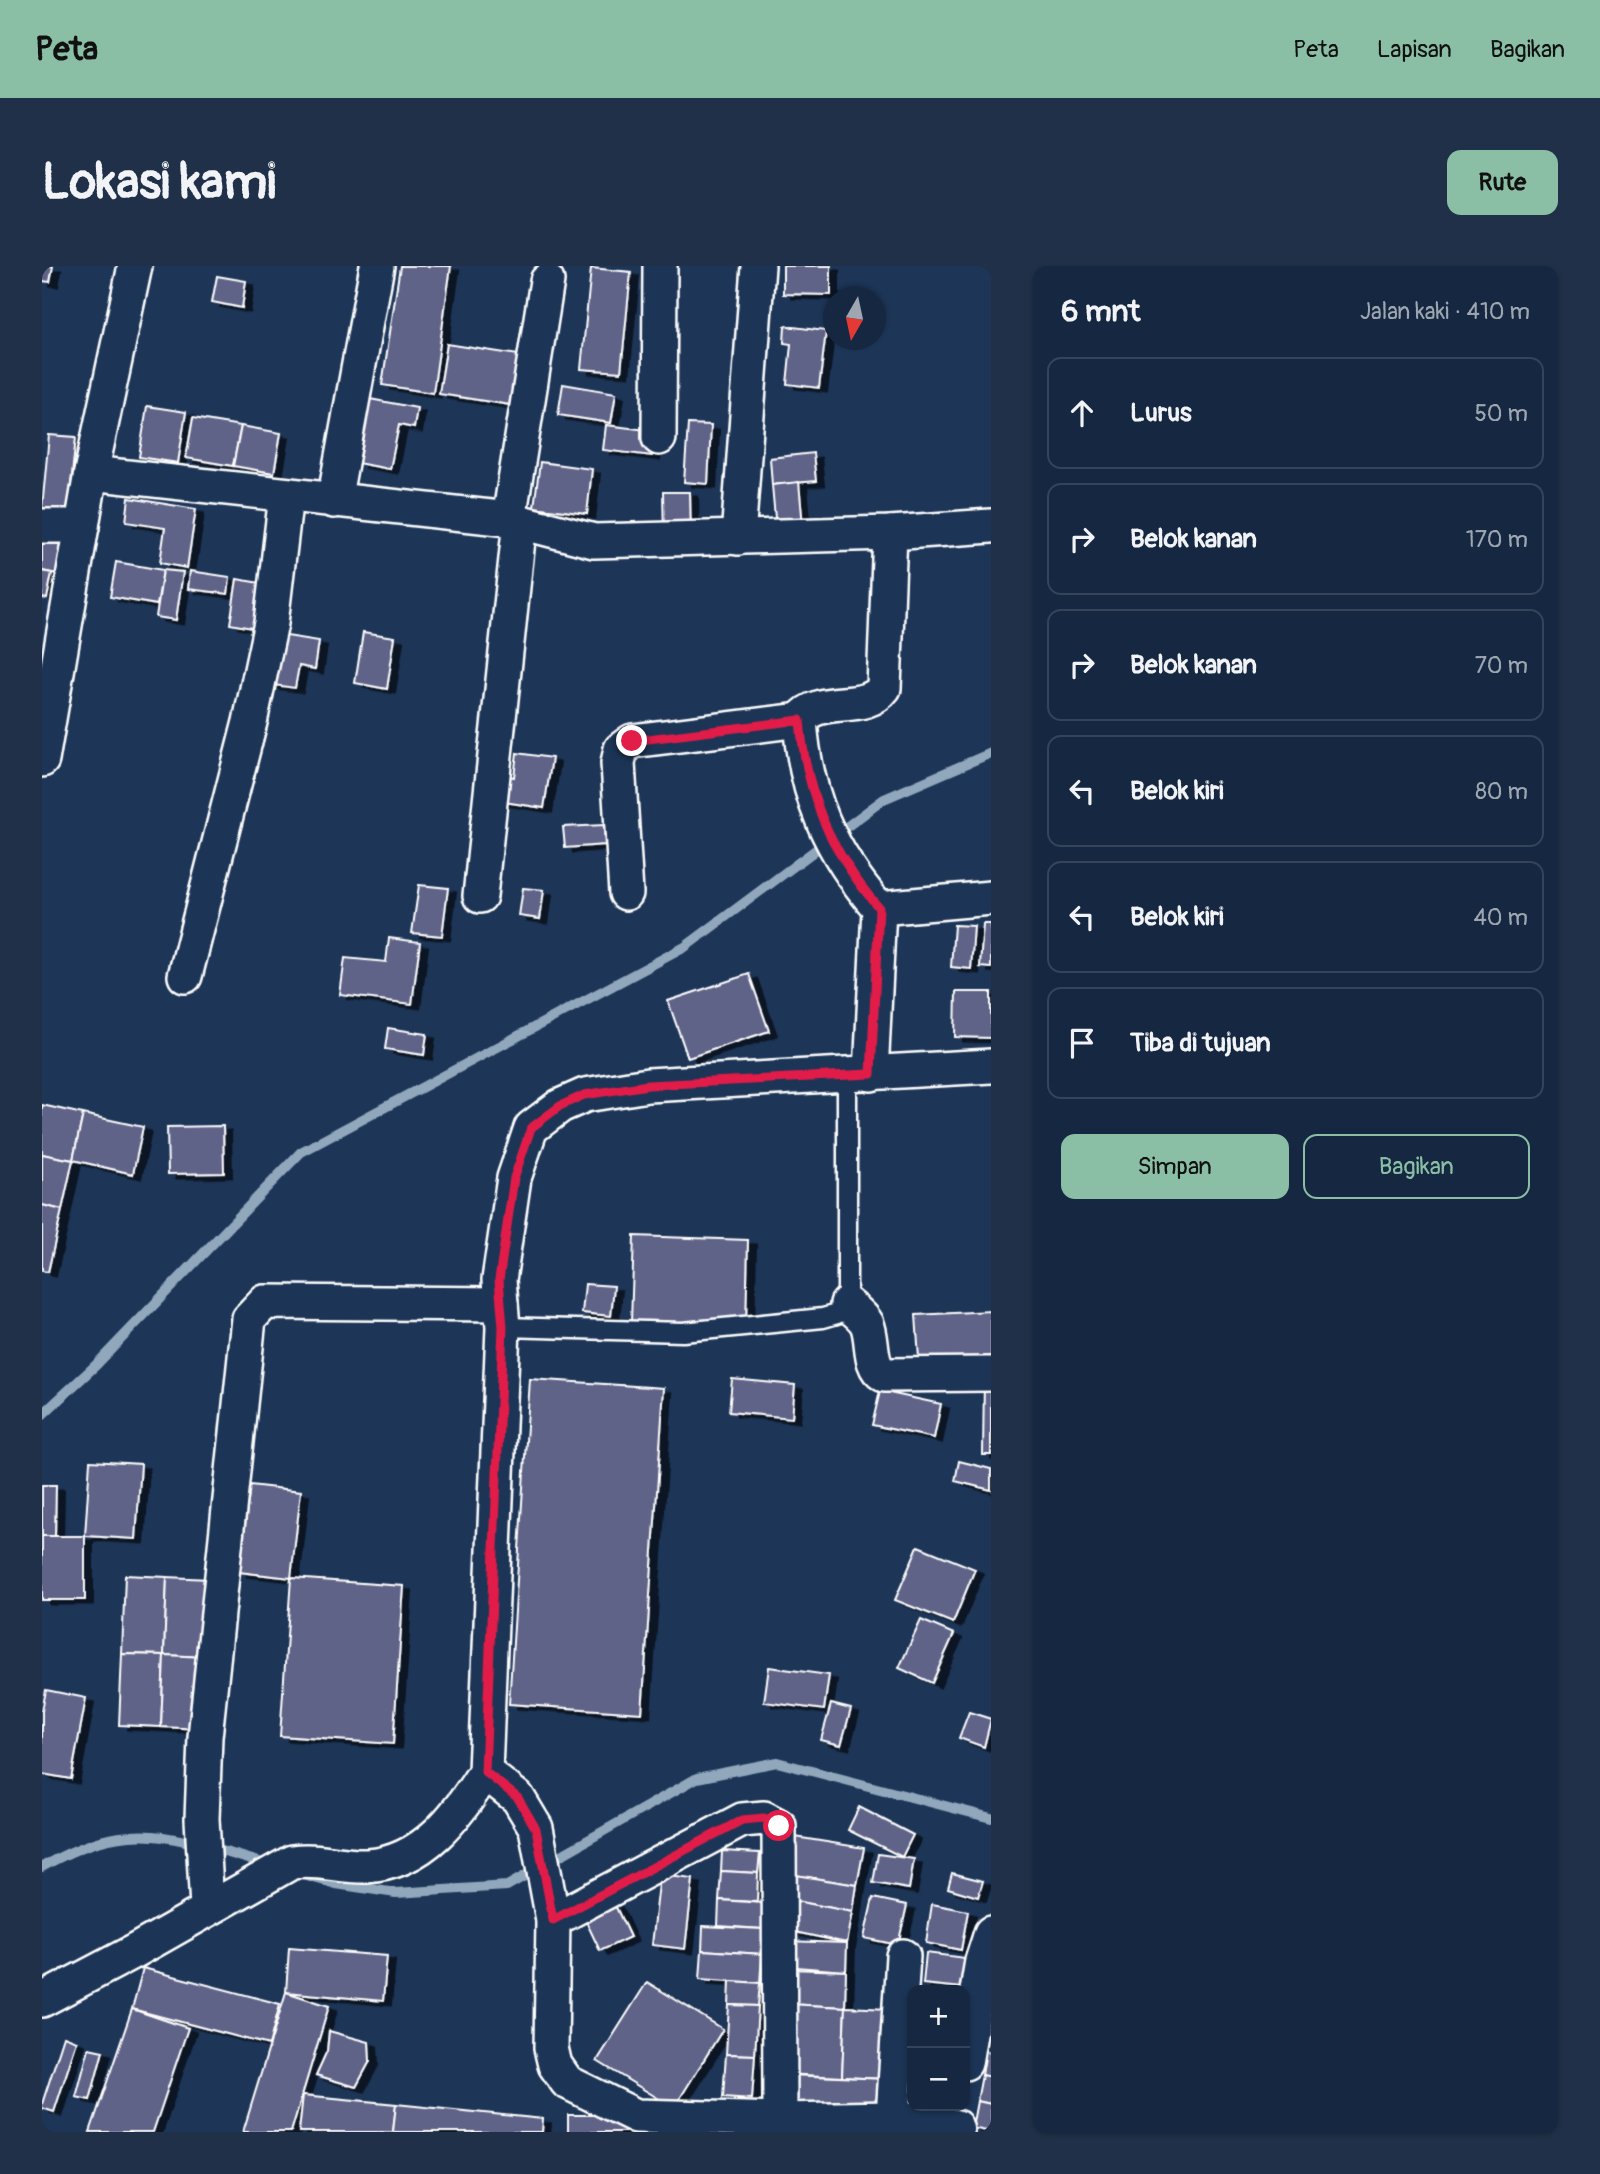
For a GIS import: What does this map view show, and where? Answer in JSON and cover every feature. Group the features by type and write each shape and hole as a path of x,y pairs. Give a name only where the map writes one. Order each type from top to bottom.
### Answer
{"street":[{"path":"42,760 90,473 135,266"},
{"path":"334,501 377,266"},
{"path":"659,438 660,266"},
{"path":"738,538 758,266"},
{"path":"480,895 515,520 547,282"},
{"path":"90,473 515,520 587,540 890,533 991,526"},
{"path":"185,976 250,722 271,623 286,495"},
{"path":"42,526 82,526"},
{"path":"625,893 618,763 621,750 632,741 800,720 816,706 865,701 878,696 884,688 890,533"},
{"path":"800,720 813,800 849,873 879,908 859,1074"},
{"path":"879,908 991,898"},
{"path":"42,2000 135,1951 277,1869 306,1860 367,1866 388,1863 413,1853 448,1824 485,1772 502,1315 500,1270 514,1178 531,1128 560,1106 584,1095 648,1085 991,1066"},
{"path":"207,1908 203,1829 205,1737 249,1319 265,1302 502,1315"},
{"path":"847,1304 867,1325 875,1364 878,1372 884,1376 991,1374"},
{"path":"485,1772 518,1798 536,1829 553,1920 551,2048 555,2065 568,2082 635,2124 893,2118 957,2122"},
{"path":"553,1920 742,1820 764,1818 779,1826 780,2120"},
{"path":"968,2048 982,1961 991,1933"},
{"path":"893,2118 903,1956"}],"lane":[{"path":"502,1315 683,1332 823,1318 837,1314 847,1304 859,1074"}],"building":[{"path":"42,266 53,266 50,282 42,281"},
{"path":"400,266 451,266 433,393 382,385"},
{"path":"783,266 831,266 831,287 823,287 823,295 783,294"},
{"path":"591,268 631,272 621,372 581,369"},
{"path":"217,276 246,281 242,308 212,302"},
{"path":"785,326 823,331 819,388 787,384 791,344 784,343"},
{"path":"447,344 525,356 517,406 439,394"},
{"path":"563,384 616,393 611,423 558,415"},
{"path":"370,399 417,408 414,428 399,425 390,469 357,463"},
{"path":"147,406 186,412 178,463 139,457"},
{"path":"193,418 241,426 233,466 186,458"},
{"path":"688,424 711,425 708,484 684,482"},
{"path":"606,425 655,431 652,456 603,450"},
{"path":"241,426 281,433 274,473 233,466"},
{"path":"49,435 76,437 68,512 42,509"},
{"path":"813,453 816,481 772,485 770,458"},
{"path":"540,462 592,469 587,514 534,507"},
{"path":"799,482 803,526 776,529 772,485"},
{"path":"663,492 690,492 691,537 664,537"},
{"path":"129,498 196,509 187,568 160,563 165,528 126,522"},
{"path":"42,541 73,546 68,576 42,571"},
{"path":"116,562 163,570 157,605 110,597"},
{"path":"163,570 183,572 176,620 156,617"},
{"path":"42,571 52,573 47,599 42,598"},
{"path":"190,571 230,577 228,594 188,589"},
{"path":"237,579 271,585 263,630 230,624"},
{"path":"363,632 395,637 387,689 355,683"},
{"path":"274,634 319,641 315,669 299,666 295,688 266,684"},
{"path":"517,753 552,758 544,808 497,801 500,774 514,777"},
{"path":"604,825 605,845 565,848 563,827"},
{"path":"419,885 448,888 442,936 412,933"},
{"path":"523,888 544,890 540,919 519,916"},
{"path":"983,924 991,924 991,968 980,967"},
{"path":"954,925 974,926 971,969 951,967"},
{"path":"389,938 420,942 412,1004 340,995 345,958 386,962"},
{"path":"749,974 769,1031 688,1058 668,1001"},
{"path":"956,992 991,992 991,1038 955,1037"},
{"path":"388,1028 427,1034 424,1055 385,1049"},
{"path":"42,1105 83,1114 73,1160 42,1154"},
{"path":"83,1114 143,1127 133,1174 73,1160"},
{"path":"223,1126 224,1173 168,1174 167,1127"},
{"path":"42,1154 73,1160 62,1210 42,1205"},
{"path":"42,1205 62,1210 48,1272 42,1271"},
{"path":"634,1236 748,1240 746,1325 631,1322"},
{"path":"585,1284 614,1286 611,1316 582,1313"},
{"path":"991,1311 991,1369 920,1374 916,1315"},
{"path":"984,1378 991,1378 991,1455 983,1455"},
{"path":"530,1379 664,1388 642,1713 509,1704"},
{"path":"732,1379 795,1385 792,1418 729,1412"},
{"path":"880,1391 941,1404 934,1438 872,1425"},
{"path":"90,1461 141,1464 136,1539 85,1536"},
{"path":"959,1461 991,1469 991,1490 955,1481"},
{"path":"42,1485 56,1485 55,1536 42,1536"},
{"path":"250,1485 301,1491 291,1578 239,1572"},
{"path":"42,1536 85,1536 85,1600 42,1600"},
{"path":"918,1546 975,1569 953,1623 895,1600"},
{"path":"125,1575 167,1577 164,1655 122,1654"},
{"path":"167,1577 209,1579 205,1657 164,1655"},
{"path":"291,1578 404,1586 393,1744 280,1736"},
{"path":"921,1620 954,1634 932,1683 899,1668"},
{"path":"122,1654 164,1655 161,1727 119,1725"},
{"path":"164,1655 205,1657 202,1729 161,1727"},
{"path":"769,1667 829,1675 824,1710 764,1702"},
{"path":"46,1690 86,1698 71,1779 42,1774 42,1711"},
{"path":"831,1704 851,1709 841,1745 821,1740"},
{"path":"969,1712 991,1719 984,1747 959,1738"},
{"path":"859,1807 913,1835 902,1857 848,1830"},
{"path":"789,1836 864,1848 857,1885 783,1873"},
{"path":"722,1851 760,1853 758,1873 721,1871"},
{"path":"878,1854 914,1859 909,1889 873,1883"},
{"path":"721,1871 758,1873 757,1902 719,1900"},
{"path":"783,1873 857,1885 853,1912 785,1899"},
{"path":"952,1873 983,1881 978,1897 948,1888"},
{"path":"660,1875 693,1879 685,1949 652,1945"},
{"path":"873,1898 907,1905 898,1945 864,1938"},
{"path":"785,1899 853,1912 847,1943 785,1930"},
{"path":"719,1900 764,1903 763,1929 718,1926"},
{"path":"614,1903 630,1937 600,1951 584,1917"},
{"path":"932,1904 968,1911 961,1950 926,1943"},
{"path":"703,1926 763,1929 762,1954 702,1950"},
{"path":"784,1941 847,1943 846,1971 783,1966"},
{"path":"289,1948 387,1956 383,2001 286,1992"},
{"path":"702,1950 762,1954 760,1983 700,1979"},
{"path":"926,1953 965,1958 962,1985 923,1984"},
{"path":"143,1968 280,2004 269,2045 132,2009"},
{"path":"789,1969 846,1971 845,2007 787,2004"},
{"path":"730,1981 760,1983 758,2006 729,2005"},
{"path":"647,1982 723,2029 674,2108 597,2061"},
{"path":"286,1992 329,2006 291,2132 243,2132"},
{"path":"787,2004 845,2007 842,2077 784,2074"},
{"path":"729,2005 758,2006 755,2055 726,2054"},
{"path":"845,2007 889,2009 886,2079 842,2077"},
{"path":"132,2009 188,2028 153,2132 90,2132"},
{"path":"329,2031 369,2042 370,2061 356,2087 316,2075 327,2051"},
{"path":"64,2036 77,2041 54,2112 42,2108 42,2104"},
{"path":"89,2048 103,2051 90,2100 76,2097"},
{"path":"986,2051 991,2052 991,2077 982,2075"},
{"path":"726,2054 755,2055 752,2099 723,2097"},
{"path":"788,2075 886,2079 885,2109 787,2105"},
{"path":"982,2075 991,2077 991,2104 977,2101"},
{"path":"303,2095 396,2104 393,2132 299,2132"},
{"path":"977,2101 991,2104 991,2132 972,2128"},
{"path":"396,2104 543,2119 542,2132 393,2132"},
{"path":"568,2115 625,2115 625,2132 568,2132"}],"waterway":[{"path":"42,1415 96,1365 301,1152 685,947 884,799 991,753"},
{"path":"303,1875 336,1884 396,1893 507,1886 697,1778 777,1762 991,1818"},
{"path":"42,1867 74,1851 129,1836 180,1840 269,1865"}],"route":[{"path":"632,741 800,720 813,800 849,873 879,908 871,1074 648,1085 584,1095 560,1106 531,1128 514,1178 499,1280 503,1327 485,1772 518,1798 536,1829 553,1920 742,1820 764,1818 779,1826"}]}
